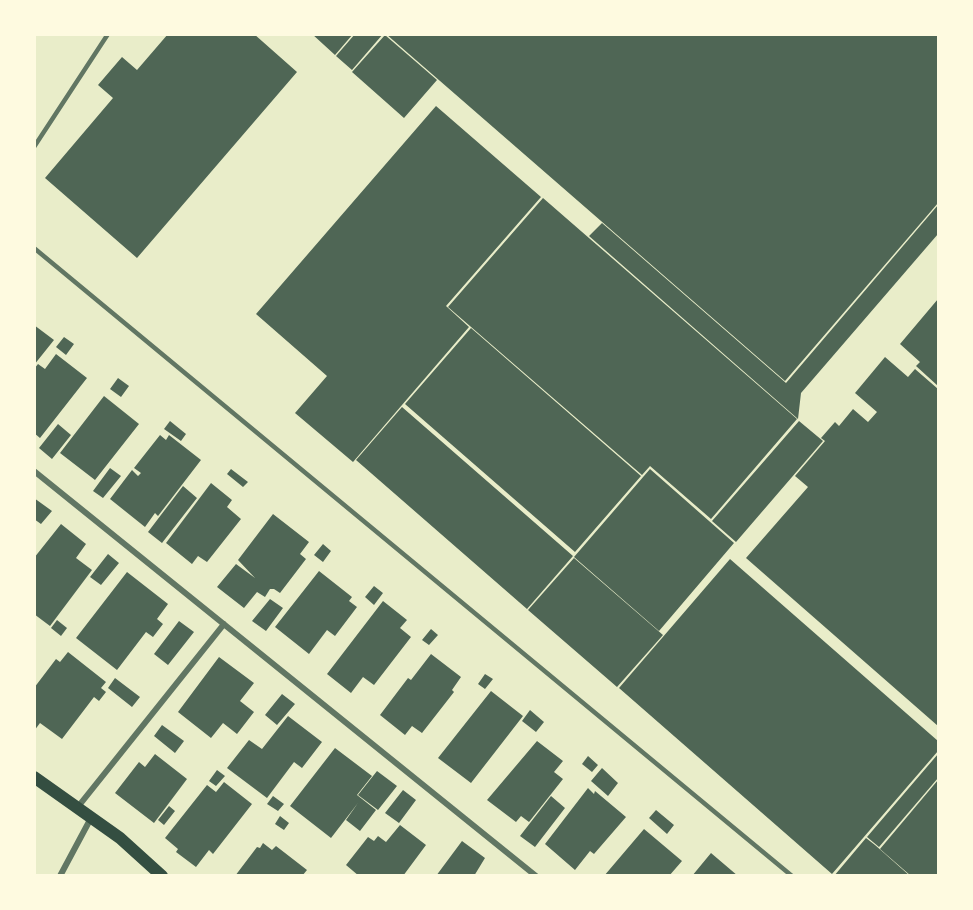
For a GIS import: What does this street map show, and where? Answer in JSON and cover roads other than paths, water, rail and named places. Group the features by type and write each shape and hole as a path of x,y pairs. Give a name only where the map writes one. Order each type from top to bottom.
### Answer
{"main road":[{"path":"34,777 120,838 162,876"}],"street":[{"path":"34,471 536,876"},
{"path":"77,808 224,624"},
{"path":"60,876 92,817"}],"lane":[{"path":"34,147 108,34"},
{"path":"34,248 792,876"}]}
